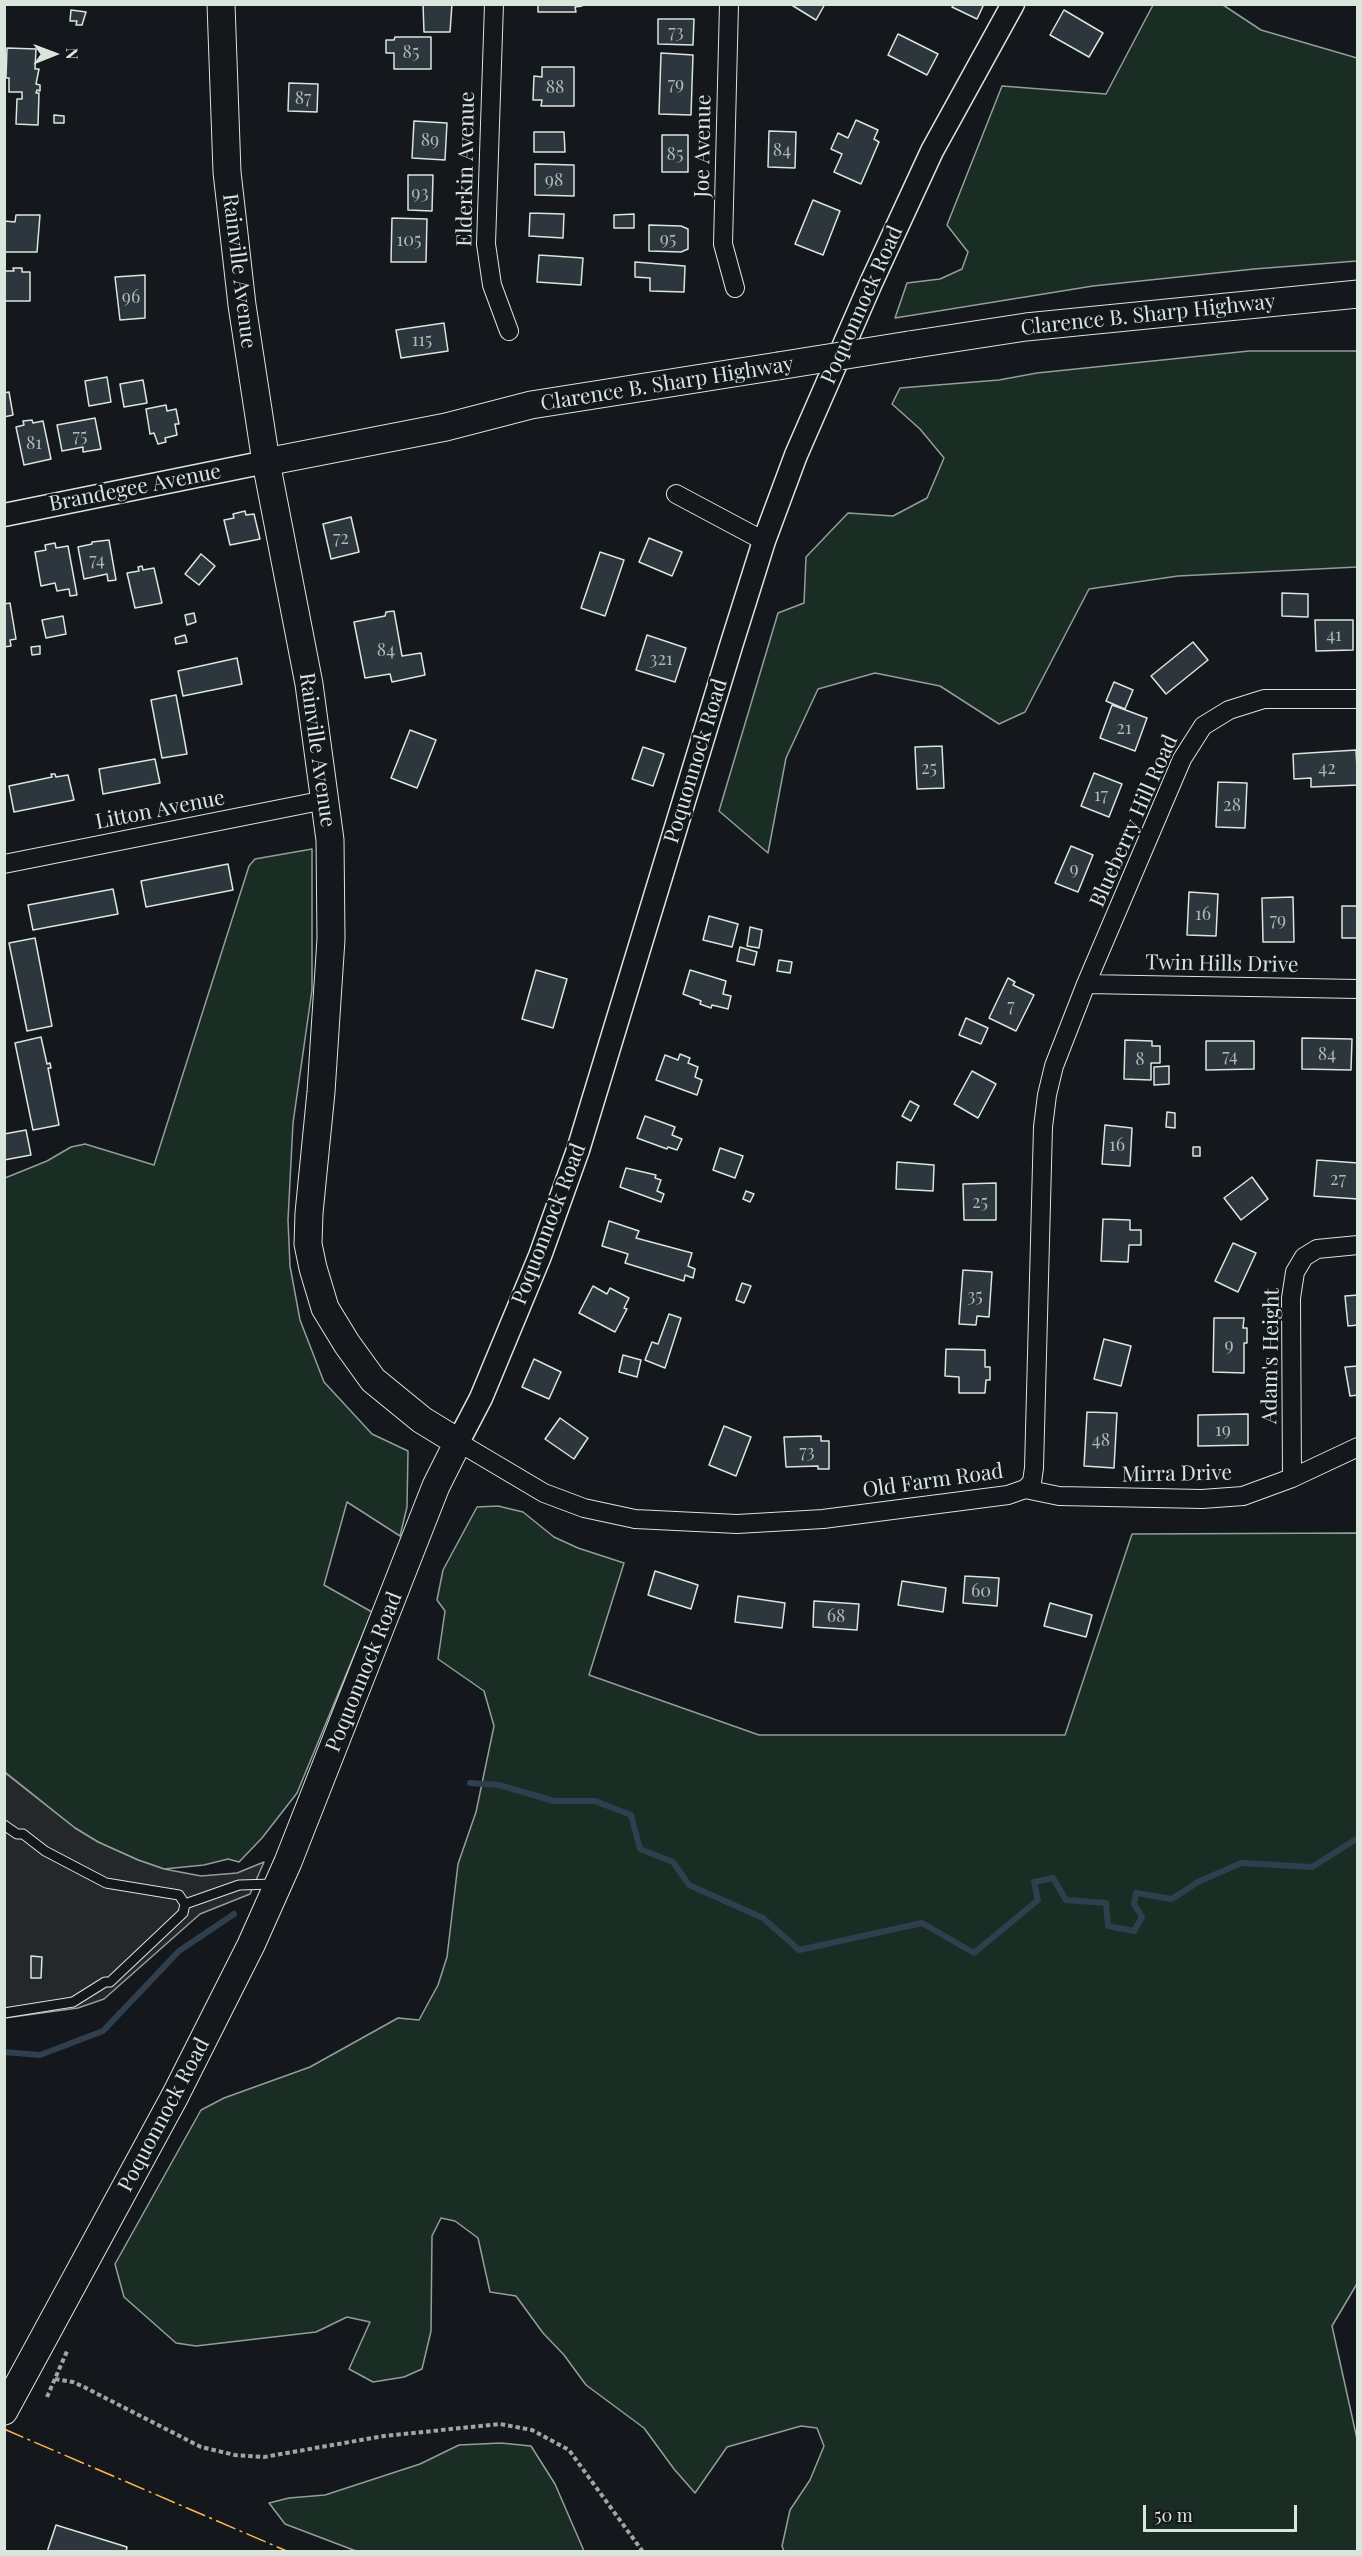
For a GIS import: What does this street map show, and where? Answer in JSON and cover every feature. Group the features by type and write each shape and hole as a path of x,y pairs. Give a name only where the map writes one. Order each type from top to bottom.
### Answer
{"main road":[{"name":"Rainville Avenue","path":"221,4 227,172 242,305 266,462 309,684 330,840 331,939 308,1244 325,1308 373,1380 422,1420 458,1442"},
{"name":"Clarence B. Sharp Highway","path":"266,462 446,427 531,405 1026,327 1358,294"},
{"name":"Poquonnock Road","path":"4,2411 175,2096 251,1945 390,1607 436,1486 458,1442"}],"street":[{"name":"Elderkin Avenue","path":"494,4 486,244 492,285 508,332"},
{"name":"Joe Avenue","path":"729,4 723,244 735,288"},
{"name":"Poquonnock Road","path":"458,1442 481,1398 540,1256 578,1150 764,541 796,455 927,162 1013,4"},
{"name":"Brandegee Avenue","path":"4,515 266,462"},
{"path":"676,494 764,541"},
{"name":"Blueberry Hill Road","path":"1086,984 1182,759 1203,726 1229,710 1264,699 1358,699"},
{"name":"Litton Avenue","path":"4,864 325,800"},
{"name":"Old Farm Road","path":"458,1442 544,1494 584,1508 635,1519 737,1524 823,1519 1008,1495 1025,1489 1032,1482 1034,1468 1044,1117 1054,1066 1086,984"},
{"name":"Twin Hills Drive","path":"1086,984 1358,989"},
{"name":"Adam's Height","path":"1292,1478 1291,1298 1296,1272 1304,1257 1317,1249 1358,1245"},
{"name":"Mirra Drive","path":"1025,1489 1059,1496 1202,1499 1243,1496 1292,1478 1358,1447"}],"lane":[{"path":"4,1825 17,1834 22,1834 45,1851 106,1883 179,1895 185,1904 183,1913 110,1982 105,1982 73,2002 4,2013"},
{"path":"185,1904 239,1885 278,1884"}],"path":[{"path":"47,2397 68,2349"},
{"path":"55,2379 73,2382 84,2387 140,2418 201,2447 235,2455 264,2457 384,2436 500,2424 532,2430 569,2450 643,2552"}],"green space":[{"path":"1153,5 1223,5 1261,30 1357,58 1357,261 1093,286 895,318 907,283 940,279 962,269 968,252 947,225 1002,86 1106,94"},
{"path":"1249,351 1357,351 1357,567 1178,576 1089,589 1025,712 999,724 940,686 875,673 818,689 786,758 768,853 719,811 778,613 804,603 806,557 848,513 893,516 927,498 944,458 920,429 892,404 900,388 999,380 1037,373"},
{"path":"312,849 312,990 293,1123 288,1220 290,1266 300,1320 324,1382 372,1434 408,1451 407,1507 400,1536 347,1502 324,1585 372,1612 297,1793 262,1838 239,1862 228,1859 204,1865 164,1869 98,1842 75,1828 5,1772 5,1178 47,1161 71,1147 85,1144 154,1165 249,866 255,859"},
{"path":"498,1506 523,1512 554,1537 578,1548 624,1563 589,1675 759,1735 1065,1735 1132,1534 1357,1533 1358,2282 1332,2326 1357,2439 1357,2551 784,2551 782,2546 790,2510 810,2480 824,2446 817,2428 801,2426 727,2447 695,2493 644,2428 586,2385 516,2296 490,2292 478,2238 455,2221 441,2218 432,2236 431,2331 422,2369 404,2377 373,2382 349,2369 370,2322 347,2317 316,2332 196,2346 176,2343 124,2297 115,2264 201,2110 224,2098 310,2067 398,2018 419,2020 438,1985 447,1957 458,1864 476,1812 494,1726 484,1691 438,1659 445,1611 437,1600 443,1570 477,1507"},
{"path":"501,2443 531,2446 555,2484 584,2551 356,2551 285,2524 269,2503 289,2498 325,2495 420,2464 459,2445"}],"shaded area":[{"path":"4,1772 75,1828 98,1842 164,1869 201,1876 237,1873 264,1862 250,1894 200,1914 104,1999 78,2008 5,2018"}],"building":[{"path":"423,4 452,4 450,32 424,32"},
{"path":"538,4 582,4 582,6 575,7 576,12 538,12"},
{"path":"790,4 825,4 816,20"},
{"path":"954,4 984,4 977,19 952,7"},
{"path":"71,10 86,12 82,25 76,25 77,21 70,21"},
{"path":"1064,10 1103,33 1089,57 1050,35"},
{"path":"658,19 694,19 693,45 658,44"},
{"path":"898,34 938,54 927,75 888,55"},
{"path":"395,37 431,37 431,69 394,69 394,53 386,53 386,40 394,40"},
{"path":"7,48 36,49 35,69 39,69 36,84 40,85 40,91 37,90 36,93 39,93 38,125 16,124 17,99 22,99 22,92 9,92 9,78 6,78"},
{"path":"661,53 693,55 691,115 659,114"},
{"path":"542,67 574,67 574,106 541,106 542,100 533,100 534,76 542,77"},
{"path":"289,83 318,84 317,112 288,111"},
{"path":"54,115 64,116 64,123 54,123"},
{"path":"856,120 878,130 874,139 879,142 861,184 834,172 842,154 831,149 838,133 848,138"},
{"path":"414,121 447,123 445,160 412,158"},
{"path":"769,131 796,132 795,168 768,167"},
{"path":"534,132 564,132 565,152 534,152"},
{"path":"662,135 688,135 688,172 662,172"},
{"path":"535,164 574,165 574,196 535,195"},
{"path":"408,175 433,175 432,211 408,210"},
{"path":"813,200 840,211 823,255 795,244"},
{"path":"530,213 564,214 563,238 529,236"},
{"path":"634,214 634,228 614,228 614,215"},
{"path":"16,215 40,215 37,252 4,252 4,221 15,222"},
{"path":"392,218 427,219 426,262 391,262"},
{"path":"649,225 681,226 688,229 688,249 681,252 649,251"},
{"path":"539,255 583,258 581,285 537,282"},
{"path":"635,262 685,266 684,292 650,291 650,278 635,277"},
{"path":"13,268 22,268 22,272 30,272 30,301 4,301 4,271 14,271"},
{"path":"145,275 145,318 120,320 115,277"},
{"path":"444,323 448,351 401,358 396,330"},
{"path":"107,377 111,402 89,406 85,381"},
{"path":"143,380 147,403 124,407 120,384"},
{"path":"9,392 13,415 4,417 4,393"},
{"path":"166,405 167,411 176,409 179,424 175,424 177,435 165,438 166,442 158,444 154,433 150,434 146,409"},
{"path":"95,418 101,449 83,452 83,447 62,451 57,425"},
{"path":"32,420 33,423 43,421 51,459 24,465 16,427 24,425 23,421"},
{"path":"245,511 246,515 254,514 260,539 230,545 224,520 234,518 233,514"},
{"path":"351,517 359,552 331,559 323,524"},
{"path":"649,538 682,552 672,576 639,562"},
{"path":"109,540 116,580 108,581 107,574 84,579 78,547"},
{"path":"55,543 56,548 68,546 77,595 70,596 69,589 57,591 55,583 41,586 35,552 46,550 45,545"},
{"path":"600,552 624,560 605,616 581,608"},
{"path":"201,554 215,566 199,585 185,574"},
{"path":"142,566 143,570 154,568 162,603 135,608 127,573 139,571 138,567"},
{"path":"1282,593 1308,594 1308,617 1282,616"},
{"path":"10,603 16,639 10,640 11,646 4,647 4,604"},
{"path":"394,611 402,656 421,653 425,675 392,682 390,674 365,678 354,622 385,616 386,612"},
{"path":"194,613 196,622 187,625 185,615"},
{"path":"63,616 66,634 46,638 42,620"},
{"path":"1315,620 1353,620 1353,650 1316,651"},
{"path":"185,635 187,642 176,644 175,638"},
{"path":"647,635 686,648 675,682 636,670"},
{"path":"1193,642 1208,660 1166,694 1151,676"},
{"path":"40,646 40,654 32,655 31,647"},
{"path":"237,658 242,684 183,696 178,671"},
{"path":"1114,682 1133,690 1125,709 1106,701"},
{"path":"176,695 187,754 162,758 151,700"},
{"path":"1112,705 1147,718 1135,751 1100,738"},
{"path":"410,730 436,740 417,788 391,778"},
{"path":"942,746 944,788 917,789 915,747"},
{"path":"643,747 664,754 653,786 632,779"},
{"path":"1356,750 1358,785 1311,787 1311,778 1294,779 1293,754"},
{"path":"155,759 160,783 103,794 99,769"},
{"path":"1094,773 1122,784 1109,817 1081,806"},
{"path":"51,774 55,774 56,777 68,775 74,800 14,812 9,786 52,777"},
{"path":"1218,782 1247,783 1245,828 1216,827"},
{"path":"1071,846 1093,855 1078,892 1055,883"},
{"path":"228,864 233,890 146,907 141,881"},
{"path":"113,889 118,914 33,930 28,905"},
{"path":"1189,892 1218,894 1216,936 1187,935"},
{"path":"1293,897 1294,942 1263,942 1262,898"},
{"path":"1342,906 1358,906 1358,938 1342,938"},
{"path":"709,916 738,924 732,947 703,940"},
{"path":"750,927 762,930 759,948 747,946"},
{"path":"35,938 52,1026 27,1031 9,943"},
{"path":"740,947 757,952 754,965 737,961"},
{"path":"779,960 792,962 790,973 777,971"},
{"path":"536,970 567,979 553,1028 522,1019"},
{"path":"690,970 726,981 723,994 731,996 728,1009 712,1005 711,1008 683,994"},
{"path":"1008,978 1015,982 1013,985 1034,995 1016,1031 989,1018"},
{"path":"966,1018 988,1028 981,1044 959,1035"},
{"path":"41,1037 47,1064 50,1063 51,1068 48,1068 59,1125 33,1130 15,1043"},
{"path":"1302,1038 1352,1039 1351,1070 1302,1069"},
{"path":"1125,1040 1152,1041 1152,1046 1160,1046 1160,1063 1151,1063 1151,1080 1124,1079"},
{"path":"1206,1041 1254,1041 1254,1069 1206,1070"},
{"path":"680,1054 690,1058 688,1063 698,1067 695,1077 702,1080 697,1095 656,1080 665,1055 678,1060"},
{"path":"1169,1066 1169,1084 1154,1085 1154,1067"},
{"path":"972,1071 996,1084 978,1118 954,1104"},
{"path":"910,1101 919,1106 911,1121 902,1116"},
{"path":"1167,1112 1175,1113 1175,1128 1166,1127"},
{"path":"645,1116 675,1127 672,1135 682,1139 677,1150 668,1147 667,1149 637,1138"},
{"path":"1105,1125 1132,1128 1130,1166 1102,1164"},
{"path":"26,1130 31,1155 4,1160 4,1134"},
{"path":"1193,1147 1200,1147 1200,1156 1193,1156"},
{"path":"720,1148 743,1156 735,1178 713,1170"},
{"path":"1317,1160 1358,1163 1358,1199 1314,1196"},
{"path":"897,1162 934,1165 933,1191 896,1189"},
{"path":"626,1168 656,1175 655,1178 661,1180 657,1191 664,1194 661,1202 620,1187"},
{"path":"1252,1177 1268,1199 1241,1220 1224,1198"},
{"path":"996,1183 996,1220 964,1220 963,1184"},
{"path":"746,1191 754,1194 750,1202 743,1199"},
{"path":"1103,1219 1130,1220 1130,1230 1141,1230 1141,1245 1129,1245 1128,1262 1101,1261"},
{"path":"609,1221 639,1231 636,1238 692,1253 688,1266 695,1269 693,1278 685,1275 684,1281 625,1263 628,1254 602,1246"},
{"path":"1233,1243 1256,1253 1238,1292 1215,1281"},
{"path":"963,1270 992,1272 989,1317 977,1316 976,1325 959,1324"},
{"path":"742,1283 751,1286 744,1303 736,1300"},
{"path":"593,1286 607,1294 610,1288 629,1298 624,1308 627,1309 615,1332 579,1313"},
{"path":"1358,1295 1358,1325 1348,1326 1345,1296"},
{"path":"669,1314 681,1318 665,1368 645,1360 652,1342 658,1344"},
{"path":"1214,1318 1244,1318 1243,1328 1247,1328 1247,1343 1244,1343 1244,1373 1213,1372"},
{"path":"1104,1339 1131,1346 1121,1386 1094,1379"},
{"path":"946,1349 985,1350 985,1367 990,1367 990,1380 986,1380 985,1393 959,1393 959,1377 945,1376"},
{"path":"623,1355 641,1360 637,1377 619,1372"},
{"path":"534,1359 561,1372 549,1399 522,1387"},
{"path":"1358,1366 1358,1395 1350,1396 1345,1367"},
{"path":"1087,1412 1117,1413 1114,1468 1084,1466"},
{"path":"1248,1414 1248,1445 1198,1446 1198,1415"},
{"path":"560,1418 588,1438 574,1459 545,1439"},
{"path":"724,1426 751,1437 736,1476 709,1465"},
{"path":"821,1436 821,1441 829,1441 829,1469 818,1469 818,1466 786,1467 784,1437"},
{"path":"655,1571 698,1585 691,1609 648,1595"},
{"path":"965,1576 999,1578 997,1606 963,1603"},
{"path":"902,1581 946,1588 943,1612 898,1605"},
{"path":"738,1596 785,1603 782,1628 735,1622"},
{"path":"814,1601 859,1604 857,1630 813,1627"},
{"path":"1050,1603 1092,1615 1086,1637 1044,1626"},
{"path":"31,1956 42,1957 41,1978 31,1978"},
{"path":"56,2525 127,2547 126,2552 47,2552"}],"waterway":[{"path":"470,1783 499,1785 554,1801 595,1801 631,1815 640,1849 673,1862 689,1885 763,1918 799,1950 922,1923 974,1953 1038,1900 1034,1882 1053,1878 1066,1900 1106,1903 1108,1926 1134,1931 1142,1917 1134,1904 1136,1893 1172,1899 1198,1882 1241,1863 1312,1867 1358,1838"},
{"path":"4,2052 40,2055 103,2031 179,1951 234,1914"}],"power":[{"path":"4,2429 289,2552"}]}
